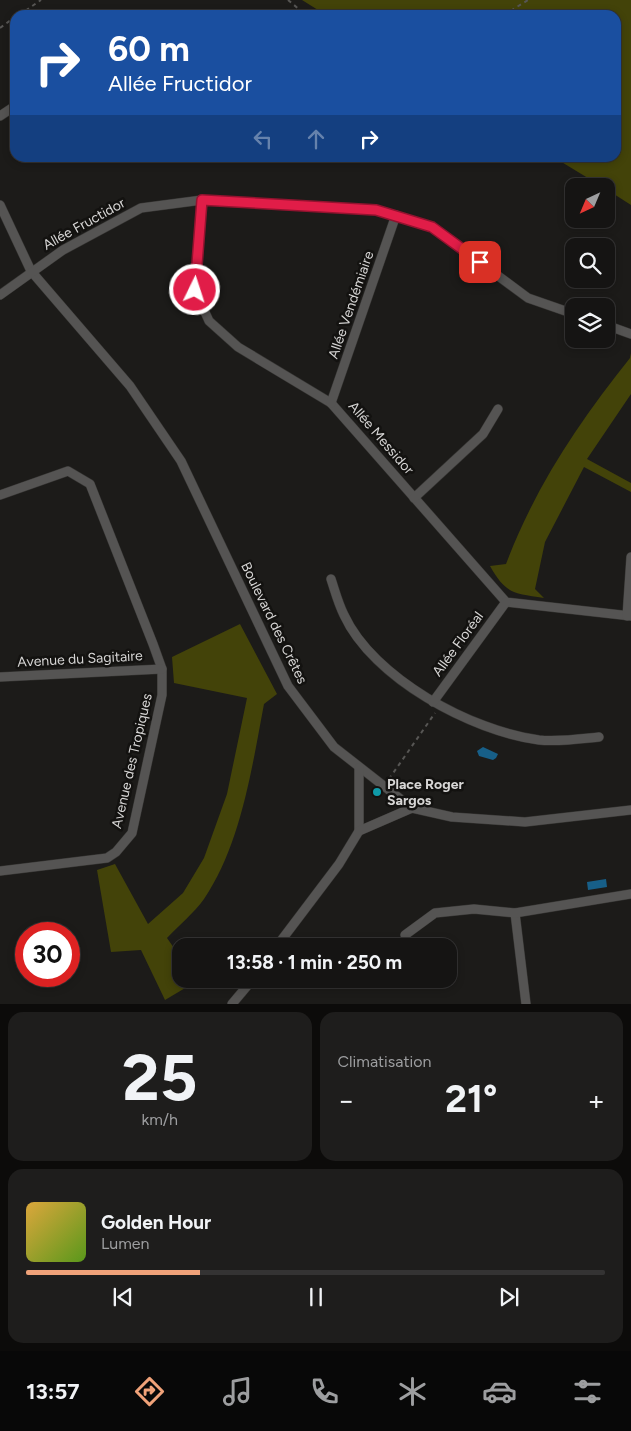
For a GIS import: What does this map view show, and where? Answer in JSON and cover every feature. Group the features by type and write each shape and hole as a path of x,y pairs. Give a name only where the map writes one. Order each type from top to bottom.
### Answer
{"street":[{"name":"Allée Fructidor","path":"0,295 31,271 63,250 141,208 202,200 376,210 396,215 432,227 528,298 565,311"},
{"name":"Allée Messidor","path":"202,200 195,290 209,321 238,347 331,403 506,602"},
{"name":"Boulevard des Crêtes","path":"0,205 31,271 130,386 181,461 288,686 334,747 412,808 452,817 525,822 631,810"},
{"name":"Allée Vendémiaire","path":"331,403 396,215"},
{"path":"615,328 631,334"},
{"path":"414,498 484,434 498,409"},
{"name":"Avenue des Tropiques","path":"0,495 68,471 90,484 162,669 162,695 132,832 125,842 107,858 0,871"},
{"path":"506,602 629,616 631,557"},
{"path":"331,579 344,615 359,639 409,686 437,704 465,718 505,732 539,740 599,737"},
{"name":"Allée Floréal","path":"437,704 506,602"},
{"name":"Avenue du Sagitaire","path":"0,677 162,669"},
{"path":"283,938 340,864 359,831 359,768"},
{"path":"359,831 412,808"},
{"path":"405,935 435,914 474,909 515,913 631,894"},
{"path":"515,913 526,1004"},
{"path":"232,1004 245,988"}],"path":[{"path":"26,10 41,0"},
{"path":"288,0 300,10"},
{"path":"512,10 528,0"},
{"path":"384,787 437,704"}],"shaded area":[{"path":"302,0 631,0 631,205 615,195 615,178 588,178 562,162 621,162 621,10 318,10"},
{"path":"631,353 631,394 587,459 631,483 631,492 584,467 545,542 535,589 544,598 511,591 501,582 490,566 506,564 530,508 560,456 593,406 630,358"},
{"path":"240,624 277,694 264,704 243,805 236,830 217,878 204,899 167,938 172,945 172,988 185,988 165,1000 141,950 111,952 97,870 115,864 148,924 183,893 204,858 227,794 247,698 174,683 172,657"}],"water":[{"path":"483,747 498,754 496,758 493,760 479,756 477,751"},
{"path":"606,879 607,887 588,890 587,882"}],"place":[{"name":"Place Roger Sargos","path":"377,792"}],"route":[{"path":"195,290 202,200 376,210 432,227 480,262"}]}
